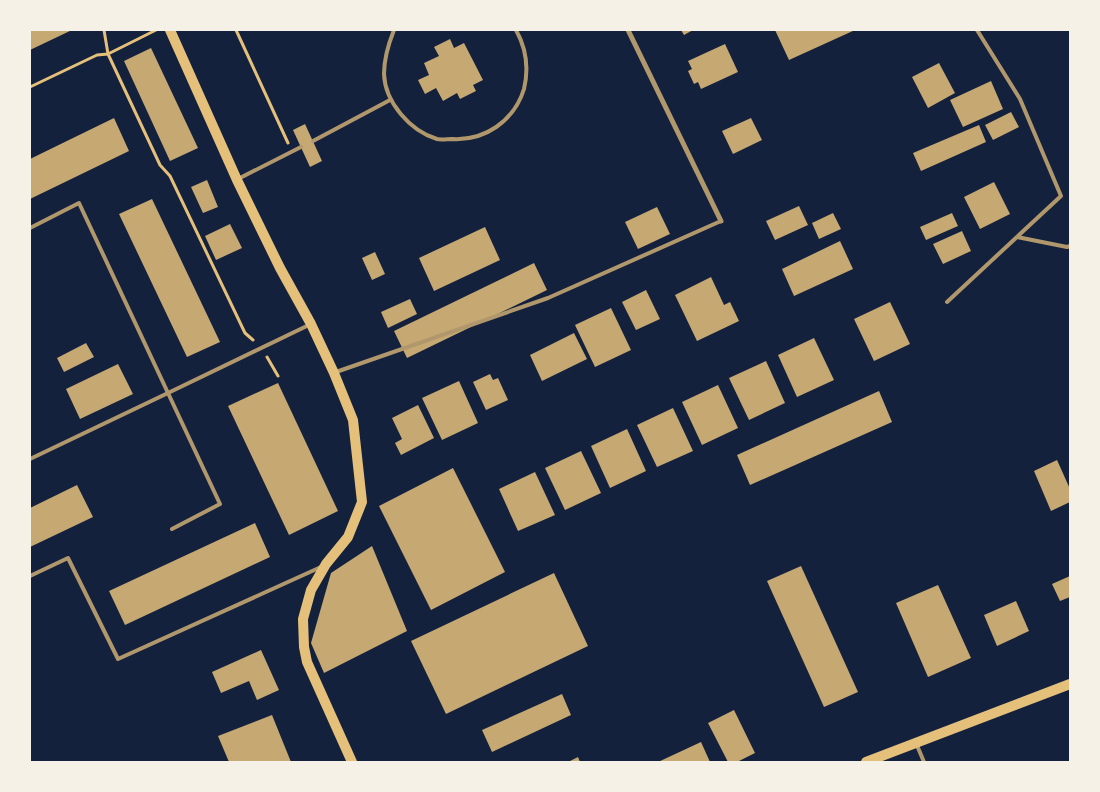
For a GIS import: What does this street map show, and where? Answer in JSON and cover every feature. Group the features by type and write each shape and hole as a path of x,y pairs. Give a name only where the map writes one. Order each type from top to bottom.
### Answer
{"main road":[{"path":"170,30 237,180 280,268 311,324 353,420 362,502 348,537 326,564 311,590 303,619 304,647 307,662 352,762"},
{"path":"866,762 1070,684"}],"street":[{"path":"628,30 721,221"}],"lane":[{"path":"394,30 386,50 384,76 390,100 400,114 414,127 437,139 460,140 498,127 513,112 522,95 527,78 526,57 522,40 516,30"},
{"path":"947,302 1061,196 1020,99 977,30"},
{"path":"313,141 390,100"},
{"path":"237,180 301,147"},
{"path":"30,228 79,203 220,504 172,529"},
{"path":"334,373 548,298 721,221"},
{"path":"1017,237 1067,248 1070,246"},
{"path":"30,459 311,324"},
{"path":"30,576 68,558 118,659 326,564"},
{"path":"916,743 924,762"}],"path":[{"path":"104,30 108,54 160,165 170,176 245,333 261,348 278,376"},
{"path":"30,87 97,55 108,54 156,30"},
{"path":"236,30 292,152"}],"building":[{"path":"30,30 72,30 30,50"},
{"path":"681,30 693,30 684,35"},
{"path":"775,30 855,30 789,60"},
{"path":"450,39 454,48 464,43 483,80 473,85 476,91 460,99 457,93 443,101 436,88 425,94 418,80 429,75 424,63 439,56 434,47"},
{"path":"725,44 738,72 701,89 698,82 694,84 688,71 692,69 688,61"},
{"path":"151,48 198,148 170,161 124,61"},
{"path":"939,63 955,93 928,108 912,77"},
{"path":"991,81 1003,109 963,127 950,100"},
{"path":"1011,112 1019,127 993,140 985,125"},
{"path":"114,118 129,151 30,199 30,159"},
{"path":"751,118 762,140 733,154 722,131"},
{"path":"305,124 322,161 310,167 293,130"},
{"path":"979,125 986,142 921,171 913,153"},
{"path":"207,180 218,207 203,213 191,187"},
{"path":"994,182 1010,214 980,229 964,197"},
{"path":"152,199 220,342 187,357 119,214"},
{"path":"799,206 808,225 775,240 766,221"},
{"path":"657,207 670,234 638,249 625,222"},
{"path":"833,213 841,229 819,239 812,223"},
{"path":"952,213 958,226 926,240 920,227"},
{"path":"230,224 242,248 216,260 205,236"},
{"path":"485,227 500,260 434,291 419,258"},
{"path":"962,231 971,251 943,264 933,244"},
{"path":"840,241 853,269 794,296 782,269"},
{"path":"375,252 385,274 372,280 362,258"},
{"path":"534,263 547,290 407,358 394,331"},
{"path":"711,277 724,305 730,302 739,321 697,341 675,295"},
{"path":"646,290 660,319 636,330 622,302"},
{"path":"410,299 417,314 388,328 381,312"},
{"path":"890,302 910,344 874,361 854,319"},
{"path":"611,308 631,350 595,367 575,325"},
{"path":"574,333 587,359 542,381 530,355"},
{"path":"814,338 834,380 797,397 778,355"},
{"path":"86,343 94,357 64,372 57,358"},
{"path":"766,361 785,403 749,420 729,378"},
{"path":"118,364 133,394 80,419 66,389"},
{"path":"490,374 493,380 498,378 508,400 486,410 473,382"},
{"path":"459,381 478,423 442,440 422,398"},
{"path":"278,383 338,511 289,535 228,406"},
{"path":"718,385 738,428 702,445 682,402"},
{"path":"879,391 892,422 750,485 737,455"},
{"path":"418,405 434,438 401,455 395,443 402,439 392,418"},
{"path":"673,408 693,451 657,467 637,425"},
{"path":"627,429 646,471 610,488 591,446"},
{"path":"581,451 601,493 565,510 545,468"},
{"path":"1057,460 1070,489 1070,502 1051,511 1034,471"},
{"path":"453,468 505,572 431,610 379,506"},
{"path":"535,472 555,515 518,531 499,489"},
{"path":"77,485 93,517 30,547 30,508"},
{"path":"255,523 270,557 125,625 109,591"},
{"path":"372,546 407,631 324,673 311,643 331,573"},
{"path":"801,566 858,692 824,707 767,581"},
{"path":"554,573 588,646 446,714 411,641"},
{"path":"1070,576 1070,597 1060,601 1052,584"},
{"path":"938,585 971,658 928,677 896,603"},
{"path":"1016,601 1029,631 997,646 984,615"},
{"path":"261,650 279,690 257,700 249,681 221,693 212,672"},
{"path":"562,694 571,715 492,752 482,730"},
{"path":"734,710 755,753 737,762 728,762 708,723"},
{"path":"272,715 291,762 229,762 218,736"},
{"path":"701,742 710,762 658,762"},
{"path":"578,757 580,762 568,762"}]}
